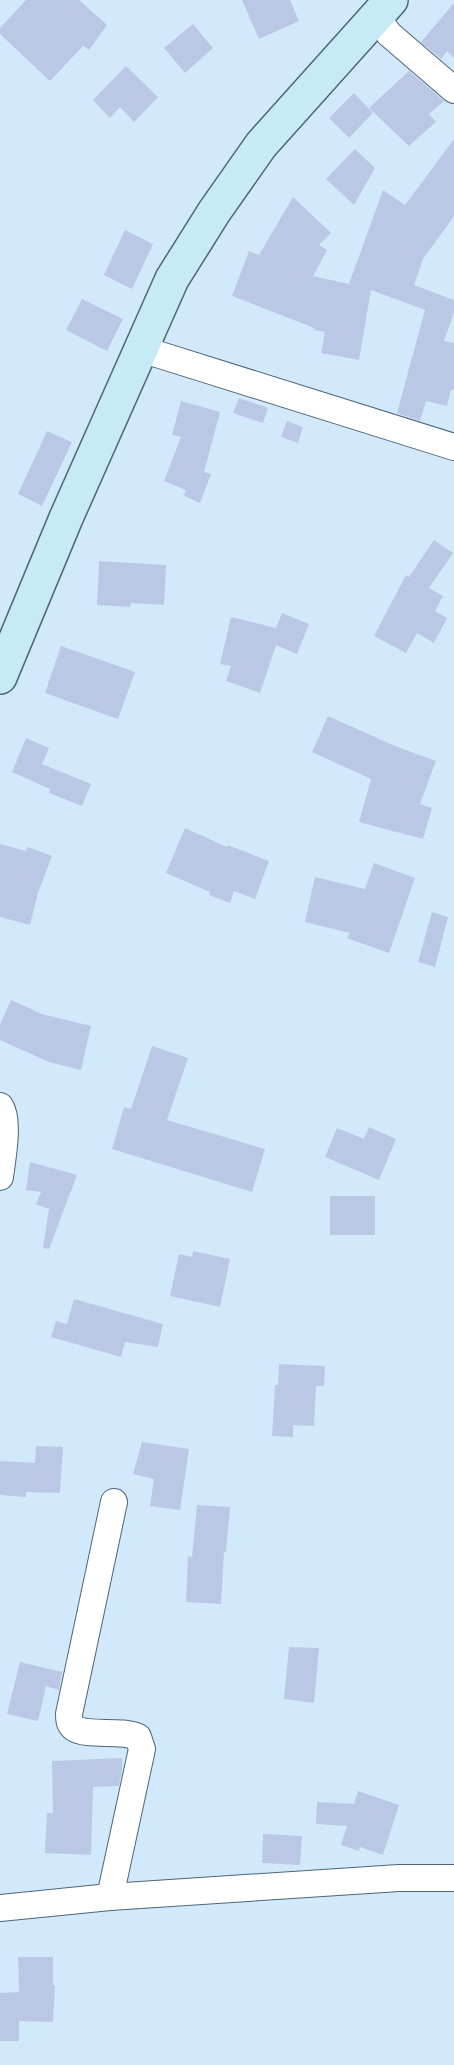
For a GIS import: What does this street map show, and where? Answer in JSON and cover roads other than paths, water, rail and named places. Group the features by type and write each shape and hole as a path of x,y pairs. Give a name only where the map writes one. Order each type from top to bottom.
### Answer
{"street":[{"path":"384,9 389,34 454,90"},
{"path":"0,676 66,518 172,279 214,212 261,146 384,9"},
{"path":"141,349 454,447"},
{"path":"0,1106 3,1109 4,1127 0,1177"},
{"path":"110,1897 142,1749 138,1737 131,1734 83,1731 74,1728 69,1714 114,1502"},
{"path":"0,1908 110,1897 399,1878 454,1878"}]}
